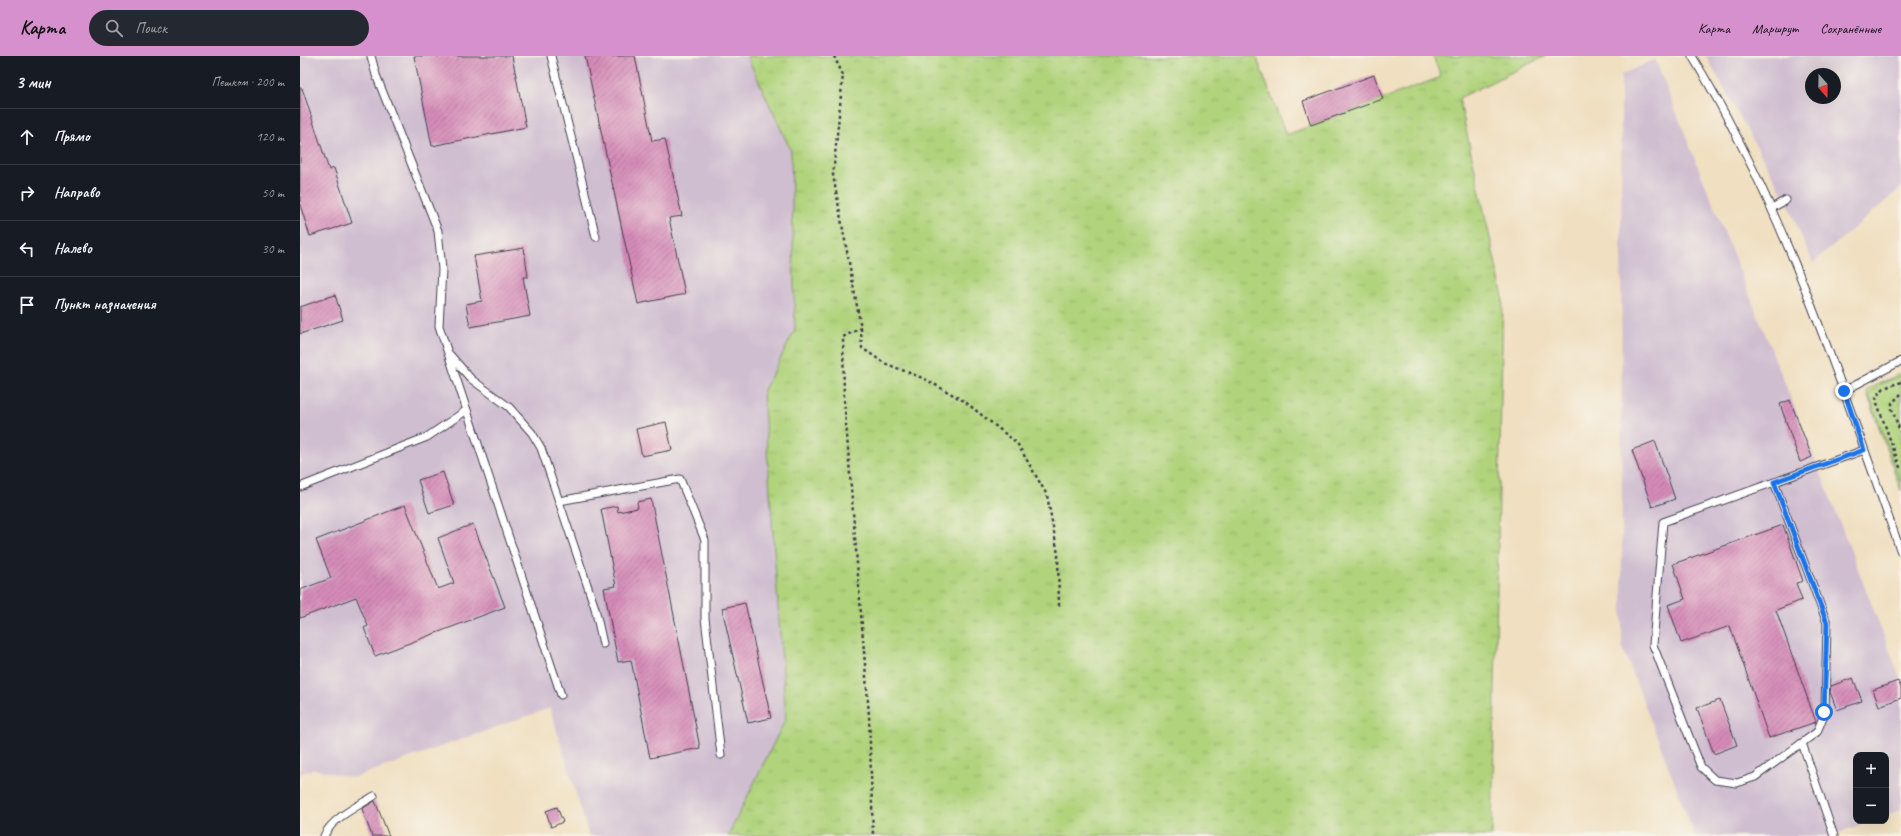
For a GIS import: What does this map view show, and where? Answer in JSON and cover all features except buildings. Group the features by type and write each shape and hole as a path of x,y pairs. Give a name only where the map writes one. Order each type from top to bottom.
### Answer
{"lane":[{"path":"371,56 376,75 438,231 442,269 439,326 561,694"},
{"path":"551,56 596,237"},
{"path":"1692,56 1719,99 1772,208 1844,391 1901,552"},
{"path":"1772,208 1786,200"},
{"path":"448,352 471,380 508,407 532,433 541,448 595,608 603,644"},
{"path":"1844,391 1901,362"},
{"path":"300,487 427,437 467,410"},
{"path":"1774,482 1827,623 1824,712 1817,732 1755,777 1737,783 1715,780 1701,767 1653,645 1663,522 1774,482 1864,450"},
{"path":"559,500 680,479 705,540 705,618 721,754"},
{"path":"1802,743 1834,836"},
{"path":"324,836 326,832 346,812 374,796"}],"path":[{"path":"834,56 842,75 833,175 861,328 862,348 884,363 925,379 964,401 1017,443 1047,495 1058,554 1059,606"},
{"path":"861,328 843,337 844,398 869,715 873,836"},
{"path":"1901,382 1884,388 1876,397 1876,403 1901,470"},
{"path":"1901,394 1892,403 1892,409 1901,434"}],"shaded area":[{"path":"300,56 747,56 791,151 795,330 763,392 786,718 728,836 589,836 550,708 353,778 314,769 300,774"},
{"path":"1706,56 1901,56 1901,188 1813,263 1786,200"},
{"path":"1655,59 1818,466 1901,680 1901,810 1889,814 1889,752 1853,752 1853,824 1863,824 1829,836 1695,836 1622,646 1621,75"}],"green space":[{"path":"747,56 1256,56 1286,135 1441,77 1433,56 1545,56 1459,98 1503,297 1492,836 728,836 786,718 763,392 795,330 791,151"},
{"path":"1901,373 1901,376 1880,384 1901,479 1901,491 1866,390"},
{"path":"1901,376 1901,483 1869,395 1880,384"}],"route":[{"path":"1824,712 1827,623 1774,482 1864,450 1844,391"}]}
